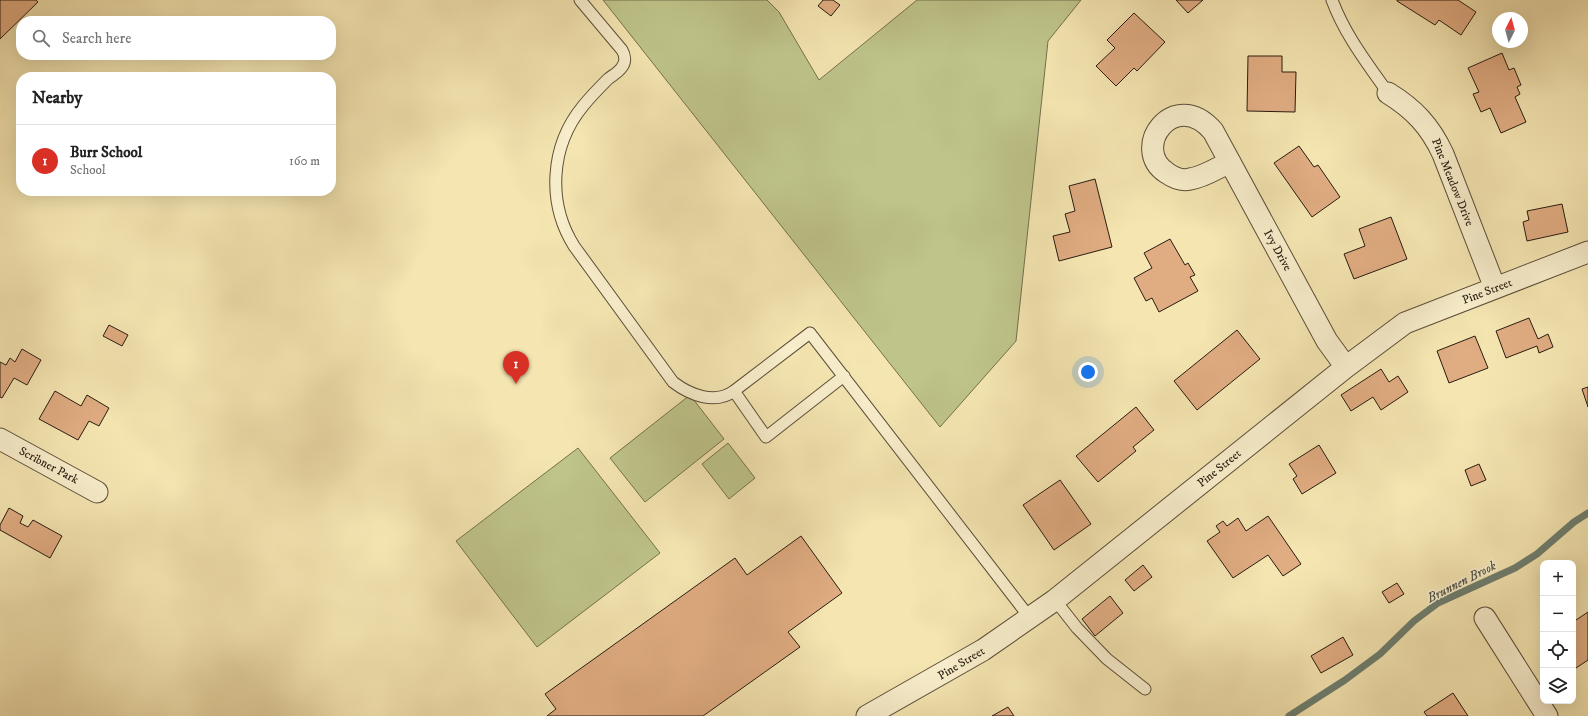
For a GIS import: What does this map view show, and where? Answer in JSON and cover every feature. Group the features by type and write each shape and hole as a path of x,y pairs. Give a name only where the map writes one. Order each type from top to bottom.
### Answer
{"street":[{"name":"Pine Meadow Drive","path":"1388,92 1414,111 1426,124 1436,139 1495,288"},
{"name":"Ivy Drive","path":"1230,162 1201,176 1181,180 1167,174 1157,163 1154,155 1154,137 1165,122 1173,117 1184,115 1196,117 1205,122 1213,131 1230,162 1327,341 1346,367"},
{"name":"Pine Street","path":"867,716 960,664 1055,600 1346,367 1405,323 1495,288 1587,255"},
{"name":"Scribner Park","path":"0,439 98,492"},
{"path":"1485,618 1547,716"}],"lane":[{"path":"580,0 622,50 625,55 625,61 622,67 598,89 583,106 572,120 564,137 558,161 556,187 558,204 563,223 574,246 673,382 681,388 705,397 716,399 727,396 810,333 1030,618"},
{"path":"1332,0 1340,20 1348,34 1366,63 1388,92"},
{"path":"734,392 766,438 844,376"},
{"path":"1055,600 1082,634 1107,659 1145,689"}],"green space":[{"path":"603,0 767,0 779,12 819,80 917,0 1081,0 1048,41 1016,341 940,427"},
{"path":"690,395 724,439 645,502 610,458"},
{"path":"728,443 755,478 729,499 702,464"},
{"path":"578,448 660,553 537,647 456,541"}],"building":[{"path":"0,0 36,0 38,2 24,16 16,16 16,23 0,39"},
{"path":"823,0 833,0 840,5 831,16 818,6"},
{"path":"1176,0 1203,0 1188,13"},
{"path":"1397,0 1458,0 1476,12 1461,35 1439,20 1435,25"},
{"path":"1134,13 1165,42 1137,71 1134,68 1116,86 1096,66 1115,48 1107,40"},
{"path":"1502,53 1509,70 1514,68 1521,85 1517,87 1520,94 1515,97 1526,122 1501,133 1490,108 1481,112 1473,94 1479,92 1468,68"},
{"path":"1248,56 1282,56 1282,72 1296,72 1295,112 1247,111"},
{"path":"1299,146 1314,167 1318,165 1340,197 1312,217 1274,163"},
{"path":"1095,179 1112,247 1059,261 1053,236 1070,232 1065,214 1075,211 1069,186"},
{"path":"1562,204 1568,232 1527,241 1523,222 1529,220 1527,211"},
{"path":"1391,217 1407,259 1354,279 1344,254 1365,246 1359,229"},
{"path":"1170,239 1185,265 1188,263 1195,275 1190,277 1198,291 1159,312 1152,298 1146,301 1134,278 1152,268 1144,253"},
{"path":"1529,318 1538,339 1548,334 1553,347 1539,353 1537,346 1506,358 1496,331"},
{"path":"109,325 128,335 122,346 103,336"},
{"path":"1237,330 1260,359 1197,410 1174,381"},
{"path":"1475,336 1488,368 1449,383 1437,351"},
{"path":"22,349 41,360 27,385 14,378 2,398 0,397 0,362 6,365 10,358 15,362"},
{"path":"1381,369 1389,382 1398,376 1408,392 1381,410 1373,397 1351,411 1341,395"},
{"path":"1588,387 1588,407 1582,389"},
{"path":"55,391 81,406 87,395 109,408 99,426 89,421 78,440 39,419"},
{"path":"1136,407 1154,430 1133,447 1136,451 1098,482 1076,456"},
{"path":"1319,445 1336,473 1302,494 1293,479 1297,476 1289,464"},
{"path":"1479,464 1486,480 1471,486 1465,470"},
{"path":"1060,480 1091,524 1054,550 1023,505"},
{"path":"9,508 23,516 20,523 28,527 33,520 62,536 50,558 0,530 0,525"},
{"path":"1268,516 1301,564 1283,576 1268,555 1233,578 1207,541 1220,532 1216,526 1223,521 1227,526 1238,518 1246,531"},
{"path":"801,536 842,593 788,632 800,647 703,716 547,716 556,709 545,694 735,558 747,575"},
{"path":"1143,565 1152,577 1134,591 1125,580"},
{"path":"1397,583 1404,594 1389,603 1382,592"},
{"path":"1110,596 1123,613 1095,636 1082,619"},
{"path":"1588,612 1588,660 1576,668 1576,632 1576,620"},
{"path":"1343,637 1353,655 1321,673 1311,656"},
{"path":"1453,693 1468,716 1427,716 1424,712"},
{"path":"1008,707 1014,716 992,716"}],"waterway":[{"name":"Brunnen Brook","path":"1289,716 1345,680 1380,654 1414,621 1438,603 1515,568 1537,554 1574,522 1588,513"}],"place":[{"name":"Burr School","path":"516,384"}]}
